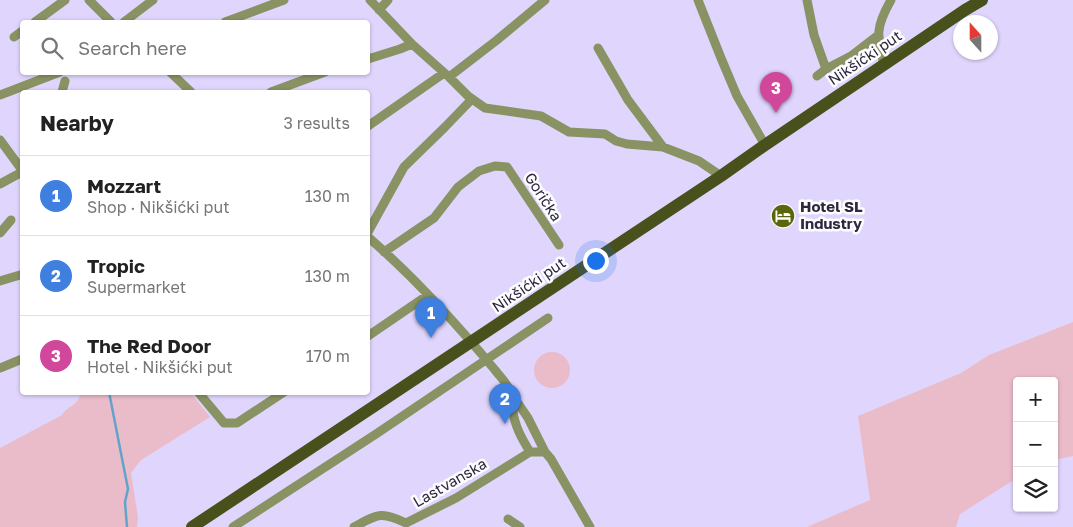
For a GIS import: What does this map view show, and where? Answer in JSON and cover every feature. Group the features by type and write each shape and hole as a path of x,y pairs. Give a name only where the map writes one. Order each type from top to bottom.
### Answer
{"main road":[{"name":"Nikšićki put","path":"192,527 721,176 982,0"}],"street":[{"path":"37,20 65,0"},
{"path":"89,0 109,20"},
{"path":"127,20 153,0"},
{"path":"230,20 284,0"},
{"path":"370,0 412,44 472,99 485,108 541,116 569,132 605,134 616,141 627,144 663,147 699,161 721,176"},
{"path":"379,10 388,0"},
{"path":"370,125 497,40 546,0"},
{"path":"698,0 737,96 765,145"},
{"path":"807,0 814,35 826,70"},
{"path":"884,65 877,36 881,18 891,0"},
{"path":"14,37 20,32"},
{"path":"816,76 851,56 877,36"},
{"path":"370,58 412,44"},
{"path":"598,48 628,100 663,147"},
{"path":"0,95 52,75"},
{"path":"173,75 189,90"},
{"path":"276,90 317,75"},
{"path":"63,90 65,81"},
{"path":"370,228 404,167 472,99"},
{"path":"0,140 20,168"},
{"name":"Gorička","path":"384,252 434,218 458,187 479,171 495,166 507,167 559,245"},
{"path":"0,184 20,172"},
{"path":"0,233 11,220"},
{"path":"370,239 428,295 472,342 504,381 528,418 545,452 590,527"},
{"path":"0,281 20,275"},
{"path":"370,335 428,295"},
{"path":"233,527 376,434 548,318"},
{"path":"0,368 20,360"},
{"path":"201,395 224,423 237,423 279,395"},
{"path":"513,396 513,410 517,426 530,452 545,452"},
{"name":"Lastvanska","path":"354,527 381,515 390,515 407,525 456,498 530,452"},
{"path":"508,519 520,527"}],"shaded area":[{"path":"1073,322 1073,456 1058,459 1058,377 1013,377 1013,481 960,514 956,527 807,527 870,500 858,416 961,373 989,355"},
{"path":"552,352 559,353 565,357 569,363 569,377 565,383 559,387 552,388 545,387 539,383 535,377 534,370 535,363 539,357 545,353"},
{"path":"80,395 193,395 210,417 141,460 131,473 138,517 137,527 0,527 0,448 62,415 78,401"}],"waterway":[{"path":"110,395 128,489 125,502 127,527"}],"place":[{"name":"The Red Door","path":"776,113"},
{"name":"Hotel SL Industry","path":"783,216"},
{"name":"Mozzart","path":"431,338"},
{"name":"Tropic","path":"505,424"}]}
